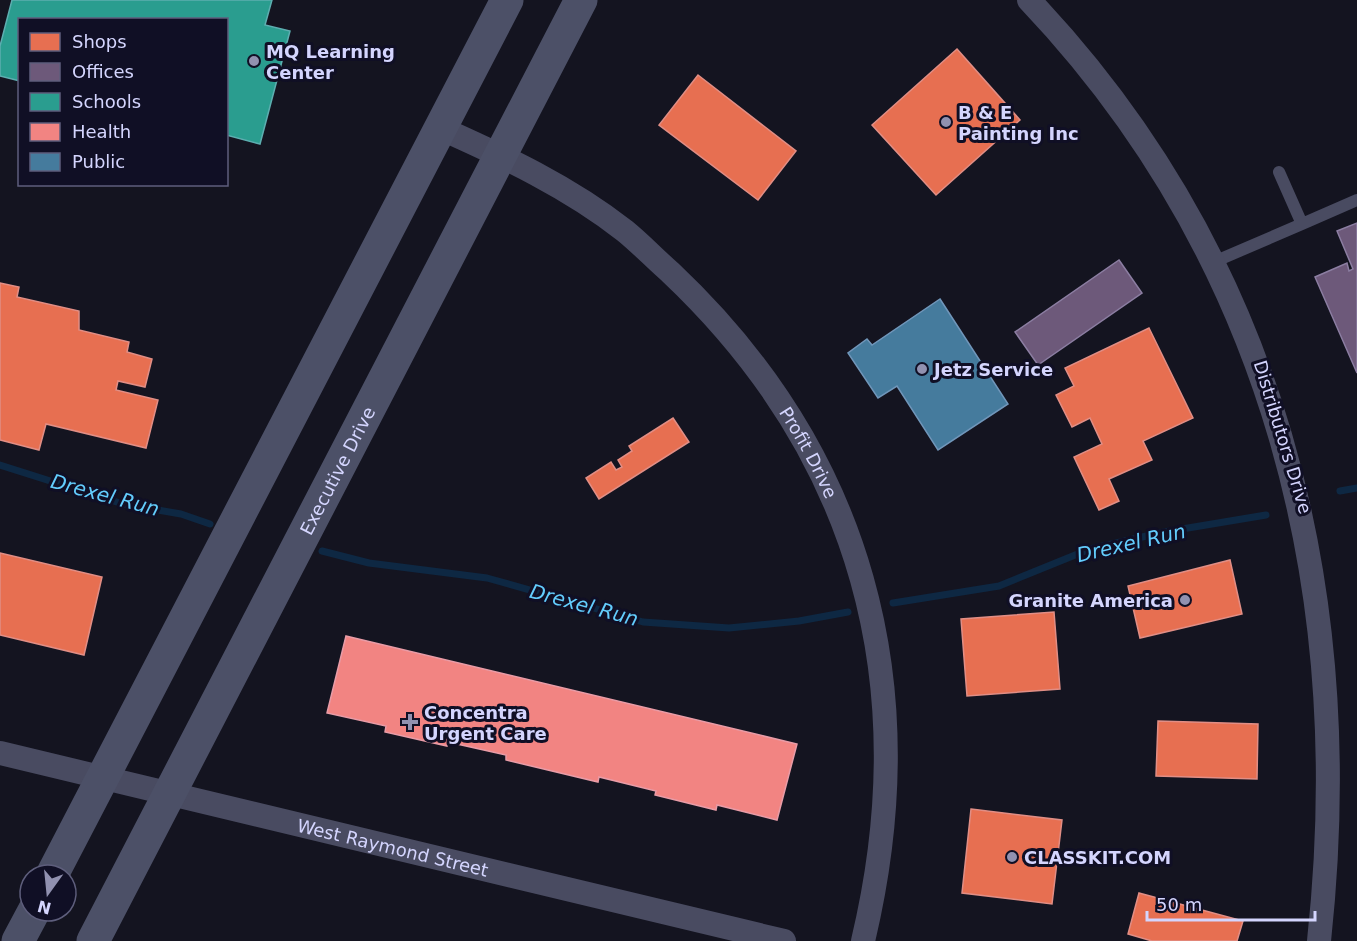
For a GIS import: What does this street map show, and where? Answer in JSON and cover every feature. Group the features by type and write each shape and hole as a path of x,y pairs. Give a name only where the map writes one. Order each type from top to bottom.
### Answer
{"street":[{"path":"58,863 507,0"},
{"name":"Executive Drive","path":"93,941 581,0"},
{"name":"Distributors Drive","path":"1029,0 1070,43 1127,114 1177,191 1216,261 1258,356 1288,442 1306,508 1323,599 1333,691 1334,782 1330,851 1319,941"},
{"name":"Profit Drive","path":"440,128 547,179 625,231 703,303 750,358 817,462 836,504 857,562 876,638 884,698 887,755 883,832 863,941"},
{"name":"West Raymond Street","path":"0,753 784,941"},
{"path":"18,941 28,923"}],"lane":[{"path":"1279,172 1302,224"},
{"path":"1216,261 1357,200"}],"building: Shops":[{"name":"B & E Painting Inc","path":"957,49 1020,120 936,195 872,125"},
{"path":"698,75 796,151 758,200 659,125"},
{"path":"0,283 19,287 17,297 79,311 79,330 129,342 127,352 152,359 145,387 118,381 116,390 158,400 146,448 46,424 39,450 0,440"},
{"path":"1149,328 1193,418 1143,441 1152,460 1109,479 1119,501 1099,510 1074,457 1102,444 1090,418 1072,427 1056,395 1074,386 1065,368"},
{"path":"673,418 689,442 599,499 586,478 611,462 616,470 622,467 618,460 632,451 629,446"},
{"path":"0,553 102,577 84,655 0,635"},
{"name":"Granite America","path":"1230,560 1242,614 1140,638 1128,586"},
{"path":"1054,612 1060,689 967,696 961,619"},
{"path":"1158,721 1258,724 1257,779 1156,776"},
{"name":"CLASSKIT.COM","path":"971,809 1062,820 1052,904 962,893"},
{"path":"1139,893 1243,921 1237,941 1152,941 1128,934"}],"building: Offices":[{"path":"1357,223 1357,373 1315,277 1347,263 1349,271 1353,269 1337,231"},
{"path":"1119,260 1142,293 1038,365 1015,332"}],"building: Schools":[{"name":"MQ Learning Center","path":"12,0 272,0 265,25 290,31 260,144 228,136 228,18 18,18 18,80 0,76 0,46"}],"building: Health":[{"path":"346,636 797,744 777,820 717,805 716,810 655,795 656,791 599,777 598,782 506,760 506,755 448,742 447,746 385,732 386,726 327,713"}],"building: Public":[{"name":"Jetz Service","path":"940,299 1008,404 938,450 897,386 878,398 848,353 867,339 872,345"}],"waterway":[{"name":"Drexel Run","path":"0,465 123,504 181,514 210,524"},
{"name":"Drexel Run","path":"1340,491 1357,488"},
{"name":"Drexel Run","path":"893,603 999,586 1090,549 1164,532 1266,515"},
{"name":"Drexel Run","path":"322,551 369,563 487,578 643,622 729,628 799,621 848,612"}],"place":[{"name":"MQ Learning Center","path":"254,61"},
{"name":"B & E Painting Inc","path":"946,122"},
{"name":"Jetz Service","path":"922,369"},
{"name":"Granite America","path":"1185,600"},
{"name":"Concentra Urgent Care","path":"410,722"},
{"name":"CLASSKIT.COM","path":"1012,857"}]}
